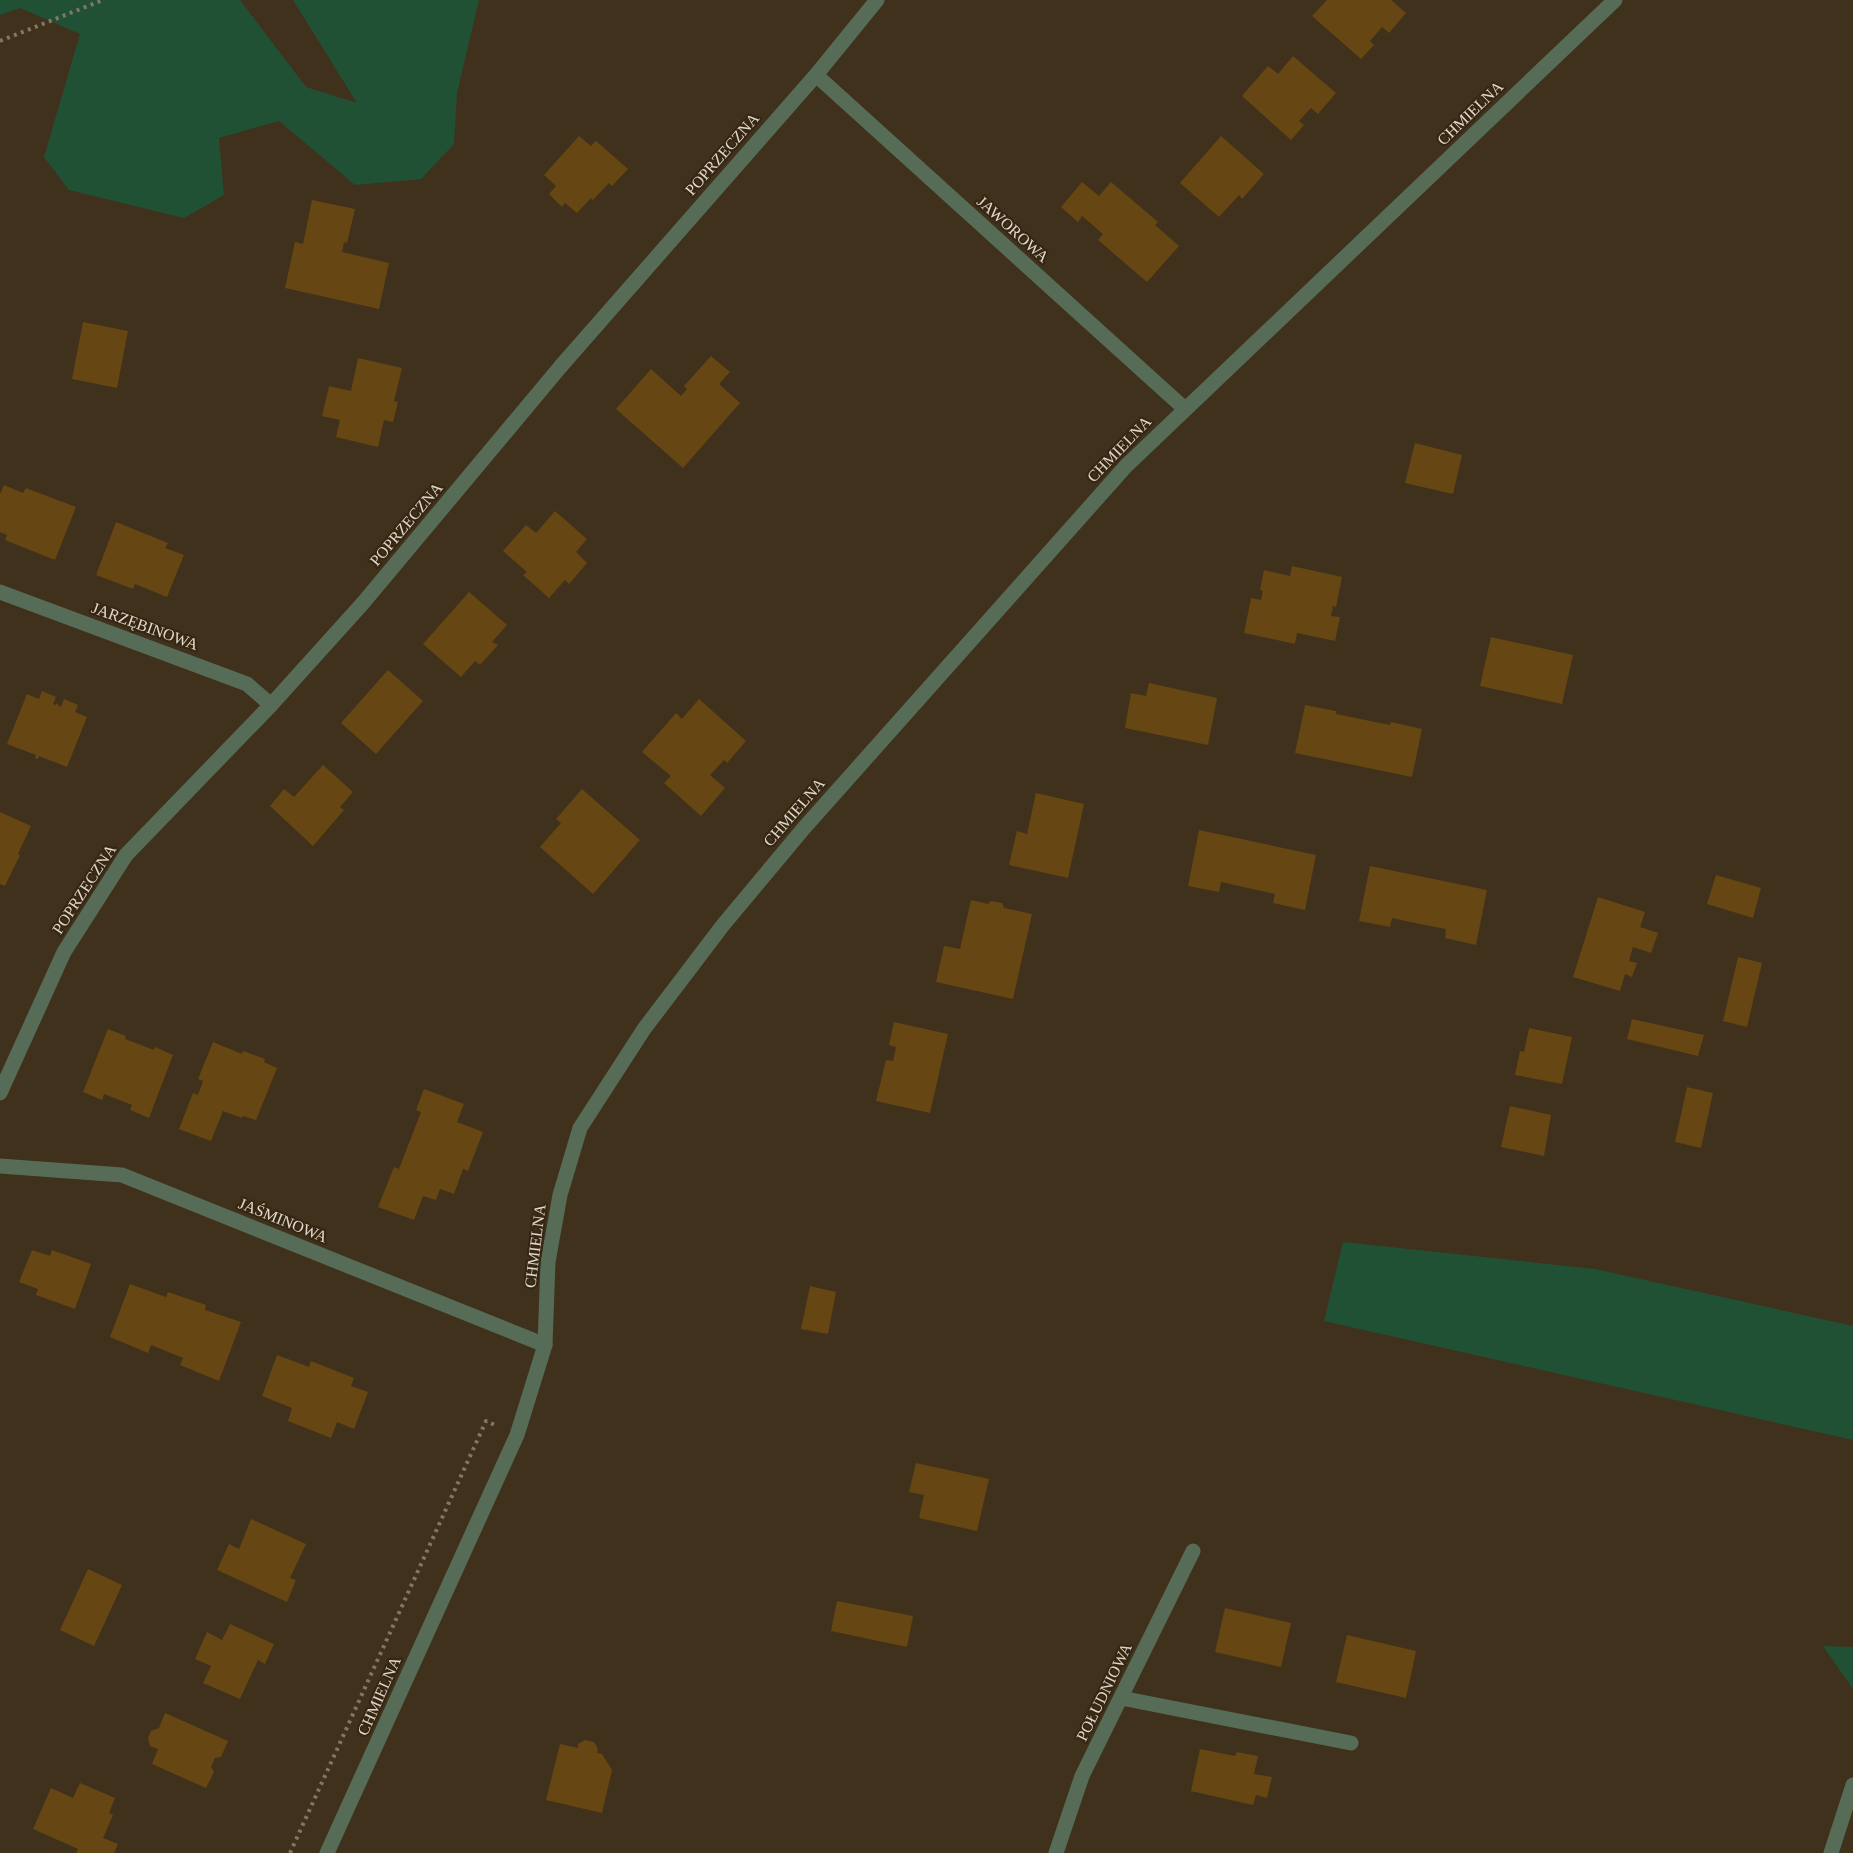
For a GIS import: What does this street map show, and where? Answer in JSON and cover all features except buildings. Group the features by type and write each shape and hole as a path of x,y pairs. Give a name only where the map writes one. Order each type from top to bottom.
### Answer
{"street":[{"name":"POPRZECZNA","path":"0,1093 64,952 126,855 271,705 363,603 561,366 816,75 877,0"},
{"name":"CHMIELNA","path":"327,1853 517,1435 545,1344 548,1262 560,1196 580,1128 644,1029 723,925 818,811 1126,466 1615,0"},
{"name":"JAWOROWA","path":"816,75 1185,409"},
{"name":"JARZĘBINOWA","path":"0,592 247,684 271,705"},
{"name":"JAŚMINOWA","path":"0,1166 122,1175 545,1344"},
{"name":"POŁUDNIOWA","path":"1056,1853 1082,1776 1193,1551"},
{"path":"1121,1698 1351,1743"},
{"path":"1831,1853 1853,1785"}],"path":[{"path":"0,41 103,0"},
{"path":"290,1853 486,1421 495,1425"}],"green space":[{"path":"0,0 240,0 306,87 357,103 293,0 479,0 457,93 454,144 421,179 355,185 279,121 219,138 224,195 184,218 69,190 44,157 80,34 20,8 0,15"},
{"path":"1343,1242 1595,1269 1853,1326 1853,1440 1324,1321"},
{"path":"1823,1646 1853,1647 1853,1689"}]}
